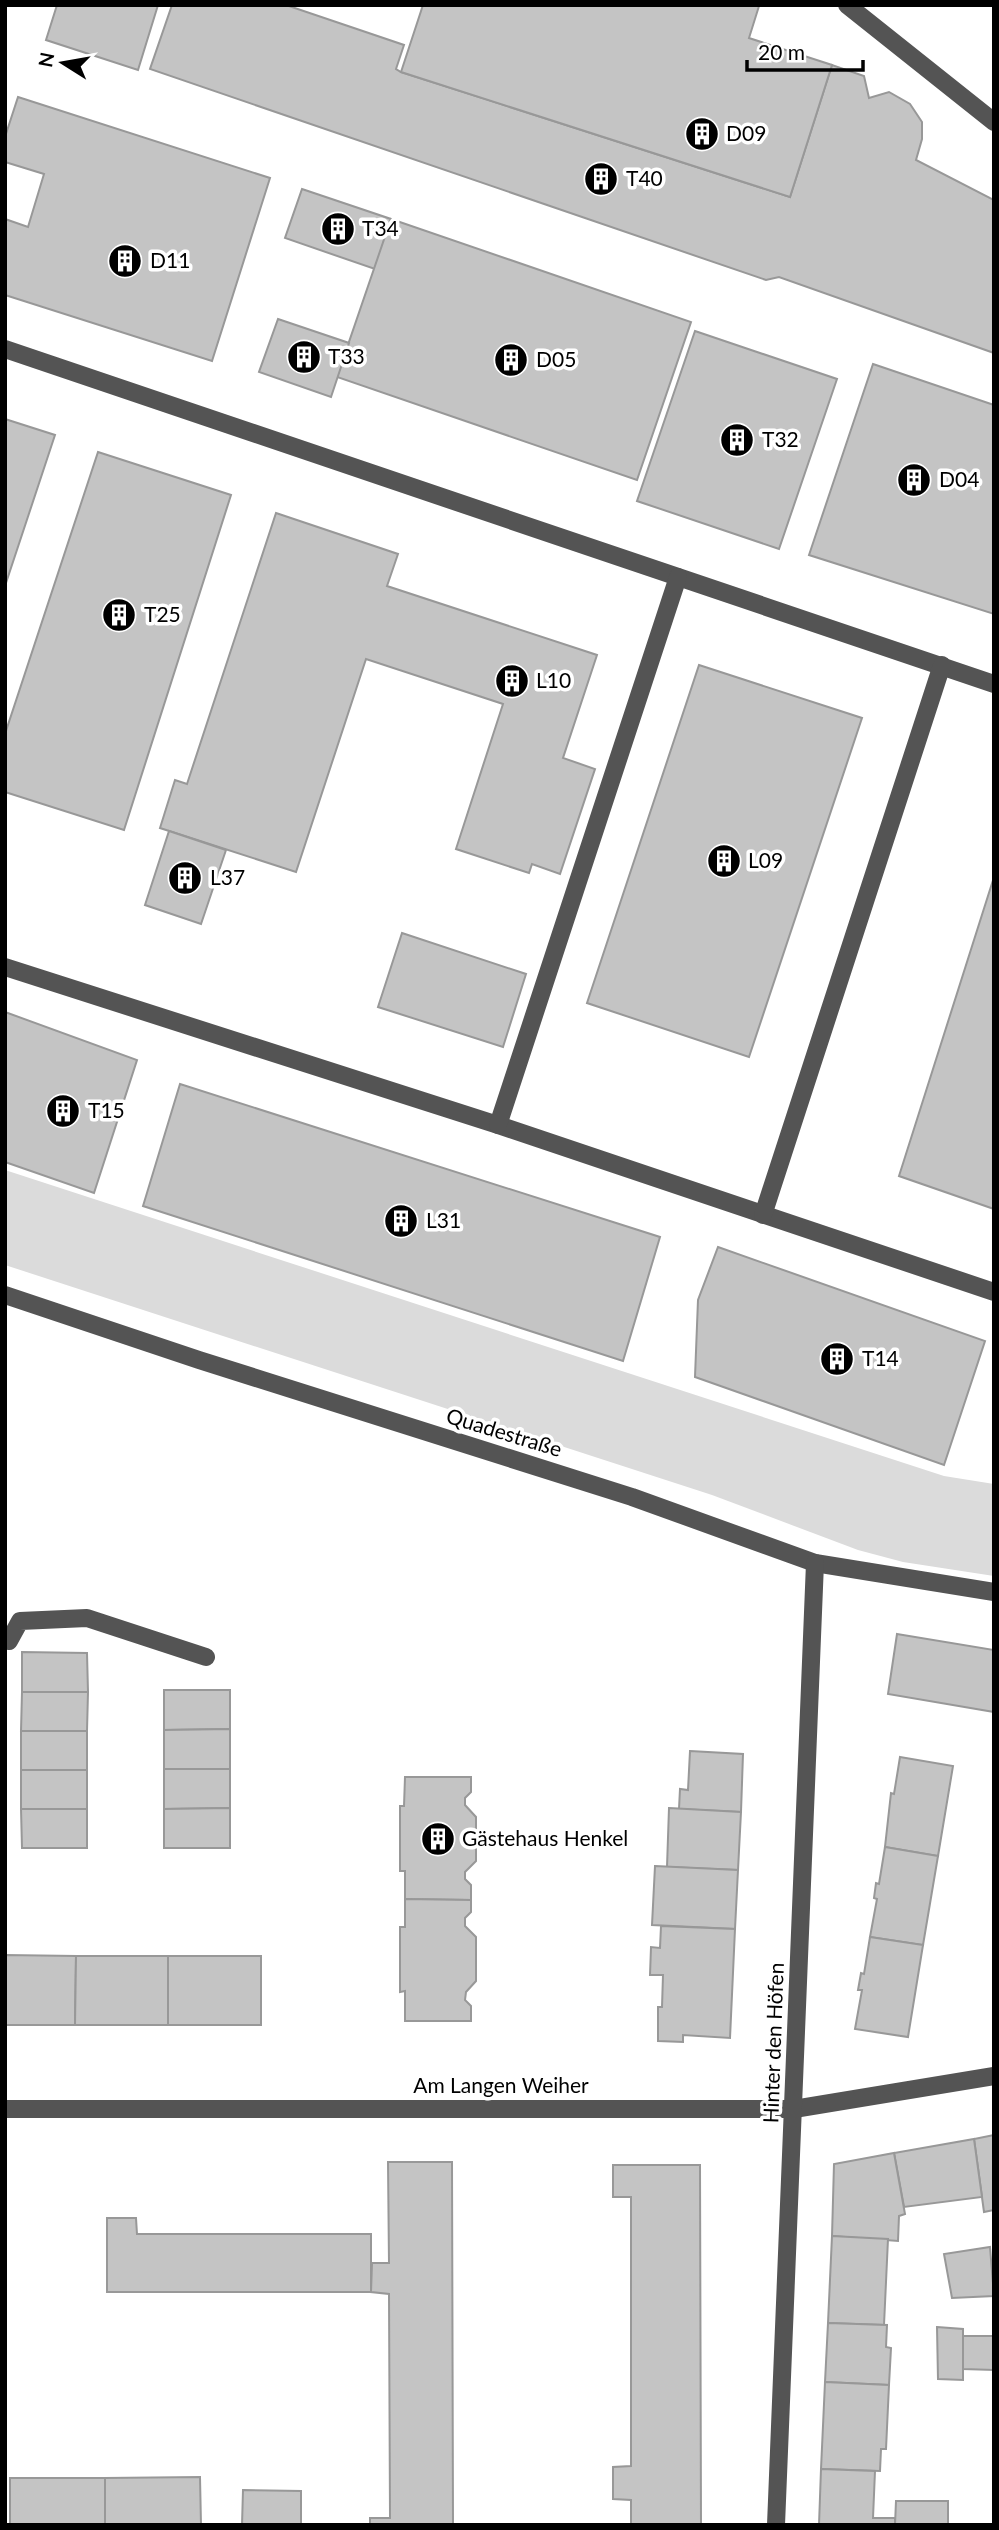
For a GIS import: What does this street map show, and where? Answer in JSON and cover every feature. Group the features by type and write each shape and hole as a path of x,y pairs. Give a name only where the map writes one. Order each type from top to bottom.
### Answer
{"street":[{"path":"847,5 994,121"},
{"path":"5,349 994,684"},
{"path":"498,1125 678,577"},
{"path":"763,1215 942,666"},
{"path":"5,967 498,1125 994,1292"},
{"name":"Quadestraße","path":"5,1295 199,1360 632,1497 815,1563 994,1592"},
{"name":"Hinter den Höfen","path":"776,2525 815,1563"},
{"path":"5,1640 9,1641 20,1621 87,1618 206,1657"},
{"name":"Am Langen Weiher","path":"5,2109 794,2109 994,2077"}],"shaded area":[{"path":"5,1170 944,1476 994,1484 994,1576 903,1562 858,1550 712,1495 5,1265"}],"building":[{"path":"57,5 158,5 138,70 46,40"},
{"name":"T40","path":"172,5 286,5 404,45 396,69 401,72 790,197 832,65 864,76 869,98 889,92 910,104 922,122 922,139 916,160 994,200 994,353 779,277 766,280 150,69"},
{"name":"D09","path":"423,5 759,6 749,38 832,65 790,197 401,72"},
{"name":"D11","path":"18,97 270,178 212,361 5,295 5,219 28,227 44,174 5,162 5,137"},
{"name":"T34","path":"302,189 391,219 375,269 285,238"},
{"name":"D05","path":"391,219 691,322 637,480 337,377"},
{"name":"T33","path":"278,319 349,343 331,397 259,372"},
{"name":"T32","path":"695,331 837,379 779,549 637,501"},
{"name":"D04","path":"873,364 994,405 994,614 809,555"},
{"path":"5,419 55,435 5,586"},
{"name":"T25","path":"98,452 231,495 124,830 5,792 5,734"},
{"name":"L10","path":"276,513 398,554 387,586 597,655 563,758 595,769 560,874 532,864 529,873 456,849 503,704 366,659 296,872 160,828 175,780 187,784"},
{"name":"L09","path":"699,665 862,718 749,1057 587,1003"},
{"name":"L37","path":"169,831 226,850 201,924 145,905"},
{"path":"994,877 994,1209 899,1176"},
{"path":"402,933 526,974 503,1047 378,1007"},
{"name":"T15","path":"5,1012 137,1060 94,1193 5,1162"},
{"name":"L31","path":"180,1084 660,1237 623,1361 143,1206"},
{"name":"T14","path":"718,1247 985,1341 944,1465 695,1377 698,1300"},
{"path":"897,1634 994,1650 994,1712 888,1694"},
{"path":"22,1652 87,1653 88,1692 22,1692"},
{"path":"164,1690 230,1690 230,1729 164,1730"},
{"path":"22,1692 88,1692 87,1731 21,1731"},
{"path":"230,1729 230,1769 164,1769 164,1730"},
{"path":"21,1731 87,1731 87,1770 21,1770"},
{"path":"690,1751 743,1754 741,1812 679,1809 680,1789 688,1790"},
{"path":"900,1757 953,1766 938,1856 885,1847 891,1793 894,1794"},
{"path":"164,1769 230,1769 230,1808 164,1809"},
{"path":"21,1770 87,1770 87,1809 21,1809"},
{"name":"Gästehaus Henkel","path":"405,1777 471,1777 471,1792 465,1798 465,1805 476,1817 476,1861 465,1872 465,1879 471,1885 471,1900 405,1899 405,1871 400,1871 400,1806 404,1806"},
{"path":"230,1808 230,1848 164,1848 164,1809"},
{"path":"669,1808 741,1812 738,1870 667,1867"},
{"path":"21,1809 87,1809 87,1848 22,1848"},
{"path":"885,1847 938,1856 923,1945 870,1937 877,1899 874,1898 876,1883 879,1884"},
{"path":"655,1866 738,1870 735,1929 652,1925"},
{"name":"Gästehaus Henkel","path":"405,1899 471,1900 471,1912 465,1918 465,1926 476,1937 476,1981 466,1992 465,2000 471,2006 471,2021 405,2021 405,1991 400,1992 400,1927 405,1927"},
{"path":"661,1926 735,1929 730,2038 683,2035 683,2042 658,2041 658,2007 662,2007 663,1975 650,1975 651,1947 660,1948"},
{"path":"870,1937 923,1945 908,2037 855,2029 862,1990 858,1990 861,1973 864,1974"},
{"path":"5,1955 76,1956 75,2025 5,2025"},
{"path":"76,1956 168,1956 168,2025 75,2025"},
{"path":"168,1956 261,1956 261,2025 168,2025"},
{"path":"994,2135 994,2210 984,2212 974,2139"},
{"path":"974,2139 982,2197 904,2207 894,2153"},
{"path":"894,2153 905,2214 899,2216 898,2241 832,2236 834,2164"},
{"path":"388,2162 452,2162 453,2525 370,2525 370,2518 390,2518 389,2294 371,2292 372,2263 389,2263"},
{"path":"613,2165 700,2165 701,2525 631,2525 631,2500 613,2499 613,2467 631,2466 631,2197 613,2197"},
{"path":"107,2218 136,2218 137,2234 371,2234 371,2292 107,2292"},
{"path":"832,2236 888,2239 884,2325 828,2323"},
{"path":"990,2247 994,2296 952,2298 944,2254"},
{"path":"828,2323 887,2325 886,2347 891,2348 889,2385 825,2382"},
{"path":"937,2327 963,2329 963,2380 938,2379"},
{"path":"963,2336 994,2336 994,2370 963,2369"},
{"path":"825,2382 889,2385 886,2449 881,2449 880,2471 821,2469"},
{"path":"821,2469 875,2471 873,2518 895,2518 895,2525 819,2525"},
{"path":"200,2477 201,2525 105,2525 105,2478"},
{"path":"10,2478 105,2478 105,2525 10,2525"},
{"path":"243,2490 301,2491 301,2525 242,2525"},
{"path":"896,2501 948,2501 948,2525 895,2525"}],"place":[{"name":"D09","path":"702,134"},
{"name":"T40","path":"601,179"},
{"name":"T34","path":"338,229"},
{"name":"D11","path":"125,261"},
{"name":"T33","path":"304,357"},
{"name":"D05","path":"511,360"},
{"name":"T32","path":"737,440"},
{"name":"D04","path":"914,480"},
{"name":"T25","path":"119,615"},
{"name":"L10","path":"512,681"},
{"name":"L09","path":"724,861"},
{"name":"L37","path":"185,878"},
{"name":"T15","path":"63,1111"},
{"name":"L31","path":"401,1221"},
{"name":"T14","path":"837,1359"},
{"name":"Gästehaus Henkel","path":"438,1839"}]}
